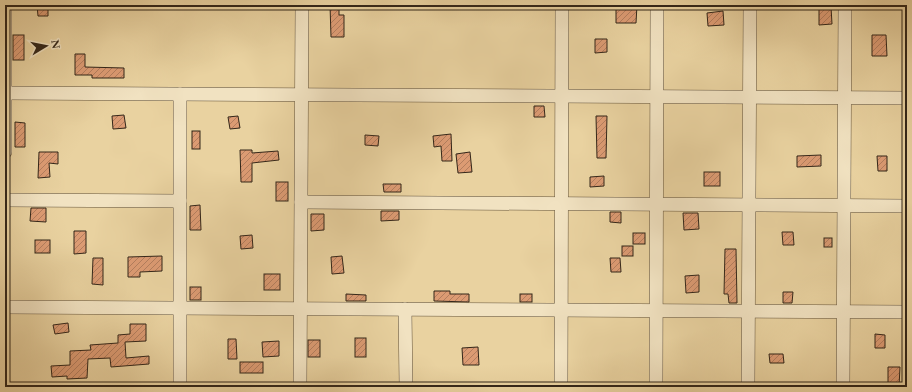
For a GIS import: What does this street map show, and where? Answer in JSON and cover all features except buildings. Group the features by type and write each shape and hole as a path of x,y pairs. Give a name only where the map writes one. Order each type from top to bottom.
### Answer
{"street":[{"path":"5,152 6,5"},
{"path":"300,387 302,5"},
{"path":"561,387 560,310 562,204 562,5"},
{"path":"656,387 655,310 657,204 657,5"},
{"path":"748,387 750,5"},
{"path":"843,387 842,311 845,5"},
{"path":"5,93 907,98"},
{"path":"180,94 180,387"},
{"path":"5,200 180,201"},
{"path":"301,202 907,206"},
{"path":"5,307 907,312"},
{"path":"405,309 406,387"}]}
